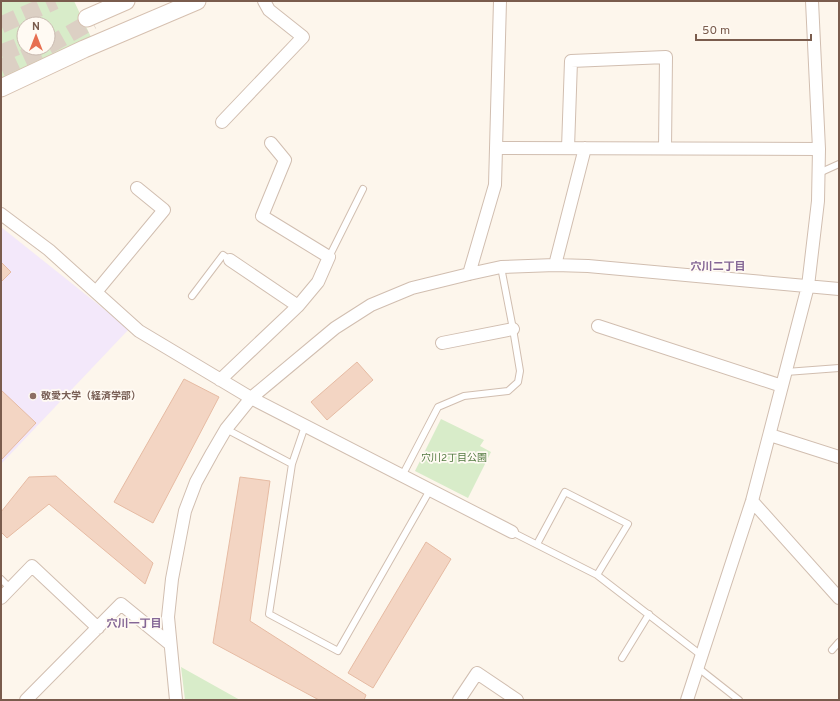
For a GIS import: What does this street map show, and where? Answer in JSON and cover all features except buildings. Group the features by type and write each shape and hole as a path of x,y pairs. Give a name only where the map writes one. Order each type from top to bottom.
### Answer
{"street":[{"path":"1,88 84,49 197,1"},
{"path":"222,122 303,37 269,10 264,1"},
{"path":"469,274 495,185 500,1"},
{"path":"687,700 752,501 808,286 818,201 819,173 812,1"},
{"path":"89,19 124,2"},
{"path":"568,148 571,60 666,57 665,148"},
{"path":"220,380 298,306 318,282 329,257 262,216 286,160 271,143"},
{"path":"496,148 819,148"},
{"path":"555,265 585,148"},
{"path":"96,292 164,210 137,188"},
{"path":"1,214 49,250 139,331 251,398 512,532"},
{"path":"230,260 298,306"},
{"path":"165,700 175,695 168,617 172,579 186,511 196,482 226,429 251,398 335,328 372,305 412,288 501,267 555,265 588,266 839,290"},
{"path":"598,326 782,386"},
{"path":"442,343 513,329"},
{"path":"770,435 839,457"},
{"path":"752,501 839,598"},
{"path":"1,598 32,566 98,628"},
{"path":"26,700 121,604 170,644"},
{"path":"459,700 477,673 517,700"}],"lane":[{"path":"819,173 839,164"},
{"path":"329,257 362,189"},
{"path":"192,296 223,255 230,260"},
{"path":"402,476 438,407 464,396 508,391 518,382 520,371 501,267"},
{"path":"786,372 839,368"},
{"path":"305,426 292,464 269,614 338,651 430,490"},
{"path":"226,429 292,464"},
{"path":"537,544 565,492 628,524 597,575"},
{"path":"512,532 597,575 701,655"},
{"path":"1,580 10,588"},
{"path":"622,658 648,614"},
{"path":"832,650 839,642"},
{"path":"697,667 740,700"}],"shaded area":[{"name":"敬愛大学（経済学部）","path":"1,227 129,329 1,464"}],"green space":[{"path":"1,1 74,1 91,37 56,54 56,16 16,16 16,56 51,56 1,80"},
{"name":"穴川2丁目公園","path":"441,419 484,440 480,446 491,452 468,498 415,471"},
{"path":"181,667 240,700 185,700"}],"tunnel":[{"path":"1,25 55,1"},
{"path":"56,41 92,21"},
{"path":"1,53 16,47"},
{"path":"1,68 27,56"}],"place":[{"name":"敬愛大学（経済学部）","path":"33,396"}],"district":[{"name":"穴川二丁目","path":"718,267"},
{"name":"穴川一丁目","path":"134,624"}]}
